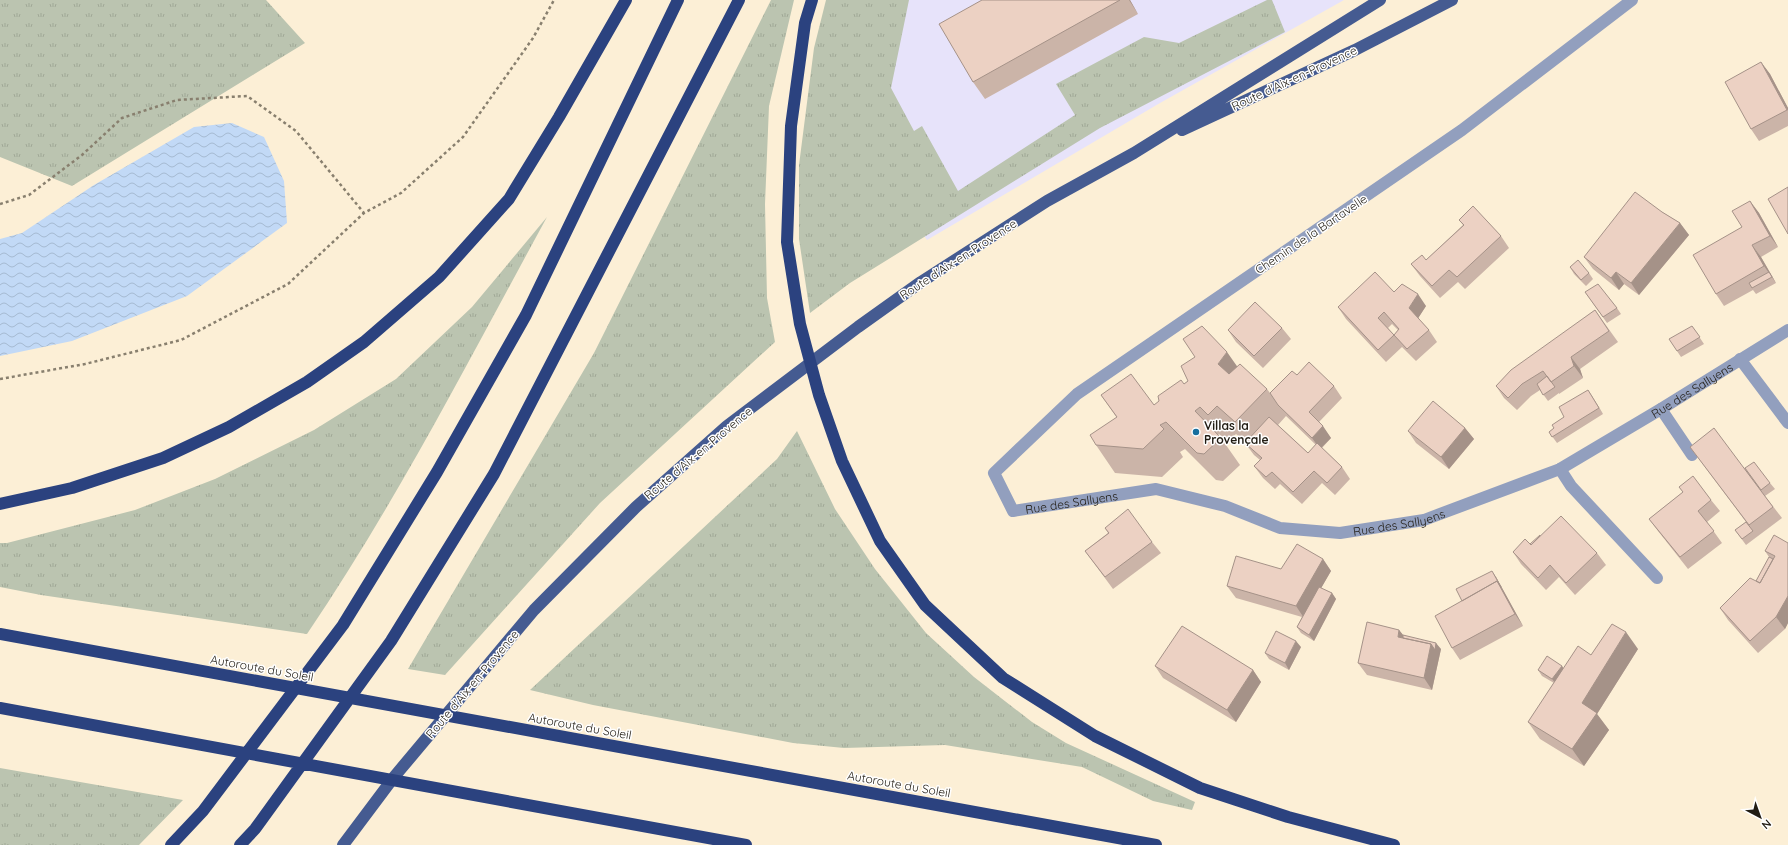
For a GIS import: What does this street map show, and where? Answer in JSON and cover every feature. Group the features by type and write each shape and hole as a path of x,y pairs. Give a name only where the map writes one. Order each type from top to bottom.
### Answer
{"highway":[{"path":"0,504 72,488 163,458 229,427 307,382 364,342 440,277 509,199 559,117 626,0"},
{"path":"171,845 203,812 343,625 437,472 526,315 678,0"},
{"path":"240,845 255,828 391,641 494,474 739,0"},
{"path":"812,0 805,23 791,126 787,242 800,324 819,394 842,461 880,541 925,605 1003,678 1095,736 1200,788 1288,817 1394,845"},
{"name":"Autoroute du Soleil","path":"0,634 1156,845"},
{"path":"0,709 746,845"}],"main road":[{"name":"Route d'Aix-en-Provence","path":"343,845 394,777 534,610 636,507 727,426 858,327 921,282 1046,201 1134,153 1380,0"},
{"name":"Route d'Aix-en-Provence","path":"1134,153 1355,50 1452,0"}],"street":[{"name":"Chemin de la Bartavelle","path":"994,473 1077,394 1462,130 1632,0"},
{"name":"Rue des Sallyens","path":"994,473 1013,511 1156,489 1225,506 1280,528 1340,533 1424,520 1560,469 1661,409 1788,330"},
{"path":"1740,359 1788,423"},
{"path":"1661,409 1692,455"},
{"path":"1560,469 1571,486 1656,578"}],"path":[{"path":"0,379 85,364 181,340 288,284 364,213 401,193 463,137 533,38 554,0"},
{"path":"0,204 29,195 82,155 122,118 177,100 248,96 296,131 364,213"}],"shaded area":[{"path":"880,0 1344,0 1160,103 927,240 912,219 840,79"}],"green space":[{"path":"0,0 266,0 305,43 72,186 0,157"},
{"path":"771,0 794,0 769,106 765,204 767,298 775,342 600,503 445,675 408,669 594,353"},
{"path":"826,0 909,0 891,88 914,131 922,126 958,191 1075,115 1056,84 1144,37 1179,43 1267,0 1272,0 1285,32 1100,128 850,283 810,313 799,239 799,165 814,48"},
{"path":"547,217 402,481 372,533 307,634 41,595 0,587 0,543 7,543 135,510 215,479 314,430 396,379 472,307"},
{"path":"797,431 835,509 875,569 926,633 974,677 1032,722 1066,743 1195,802 1192,810 1153,801 1082,767 945,745 844,748 793,743 593,705 530,690 777,459"},
{"path":"0,768 183,800 139,845 0,845"}],"water":[{"path":"232,123 264,137 284,181 287,223 187,296 72,341 0,356 0,239 22,233 94,185 194,127"}],"building":[{"path":"982,0 1120,0 973,82 939,24"},
{"path":"1761,62 1787,110 1751,129 1725,82"},
{"path":"1788,187 1788,234 1768,199"},
{"path":"1635,192 1680,223 1631,283 1616,272 1611,278 1584,257"},
{"path":"1750,201 1770,236 1752,245 1764,266 1716,294 1693,255 1742,227 1732,211"},
{"path":"1473,206 1501,236 1457,277 1449,270 1432,286 1411,264 1422,255 1426,260 1464,225 1459,220"},
{"path":"1578,260 1589,273 1581,280 1570,267"},
{"path":"1375,272 1394,292 1402,284 1418,294 1409,308 1429,330 1407,349 1394,335 1378,350 1338,307","holes":["1384,312 1399,329 1394,335 1378,318"]},
{"path":"1769,272 1772,277 1752,288 1749,283"},
{"path":"1598,284 1617,308 1603,317 1585,292"},
{"path":"1255,302 1282,328 1254,356 1228,330"},
{"path":"1595,310 1609,331 1571,357 1574,366 1551,382 1543,371 1522,384 1508,398 1496,386 1511,370"},
{"path":"1202,326 1227,352 1218,364 1229,374 1240,364 1267,389 1235,422 1217,406 1208,415 1200,407 1195,411 1221,438 1204,454 1197,453 1166,422 1160,425 1164,429 1143,449 1096,445 1090,435 1117,417 1101,395 1131,374 1154,405 1159,401 1158,396 1181,380 1184,384 1188,381 1181,366 1195,357 1183,339"},
{"path":"1692,326 1700,337 1677,351 1669,339"},
{"path":"1309,362 1334,386 1309,412 1323,426 1312,438 1278,405 1270,393 1292,371 1297,375"},
{"path":"1547,376 1555,387 1543,395 1537,384"},
{"path":"1588,390 1599,408 1552,437 1549,432 1554,428 1552,425 1564,417 1559,407"},
{"path":"1433,401 1465,428 1441,457 1408,431"},
{"path":"1269,417 1308,453 1317,443 1342,467 1327,483 1314,471 1293,492 1272,472 1266,477 1254,466 1262,458 1245,443"},
{"path":"1714,428 1773,507 1749,525 1690,447"},
{"path":"1754,462 1770,483 1761,490 1745,468"},
{"path":"1693,476 1711,500 1698,511 1714,531 1680,557 1649,519 1683,492 1679,487"},
{"path":"1128,509 1152,542 1105,577 1085,551 1109,533 1105,528"},
{"path":"1561,516 1597,553 1566,583 1550,565 1538,578 1513,552 1525,539 1531,545"},
{"path":"1746,522 1753,531 1742,539 1735,530"},
{"path":"1540,535 1531,545 1530,544"},
{"path":"1774,535 1788,543 1788,596 1776,617 1750,641 1720,608 1750,578 1760,583 1775,556 1765,551"},
{"path":"1297,544 1323,559 1296,606 1227,586 1236,556 1281,569"},
{"path":"1769,557 1773,559 1760,583 1756,581"},
{"path":"1492,571 1501,587 1497,581 1462,601 1456,589"},
{"path":"1497,581 1515,614 1452,648 1435,616"},
{"path":"1319,587 1332,593 1309,635 1297,627"},
{"path":"1367,622 1399,630 1398,637 1431,644 1424,678 1358,663"},
{"path":"1612,624 1626,632 1582,703 1597,713 1572,749 1528,722 1578,646 1591,655"},
{"path":"1182,626 1253,670 1227,710 1155,666"},
{"path":"1276,631 1296,641 1285,663 1265,653"},
{"path":"1403,635 1436,643 1435,650 1431,644 1403,638"},
{"path":"1547,656 1562,666 1552,679 1538,670"}],"place":[{"name":"Villas la Provençale","path":"1196,432"}]}
